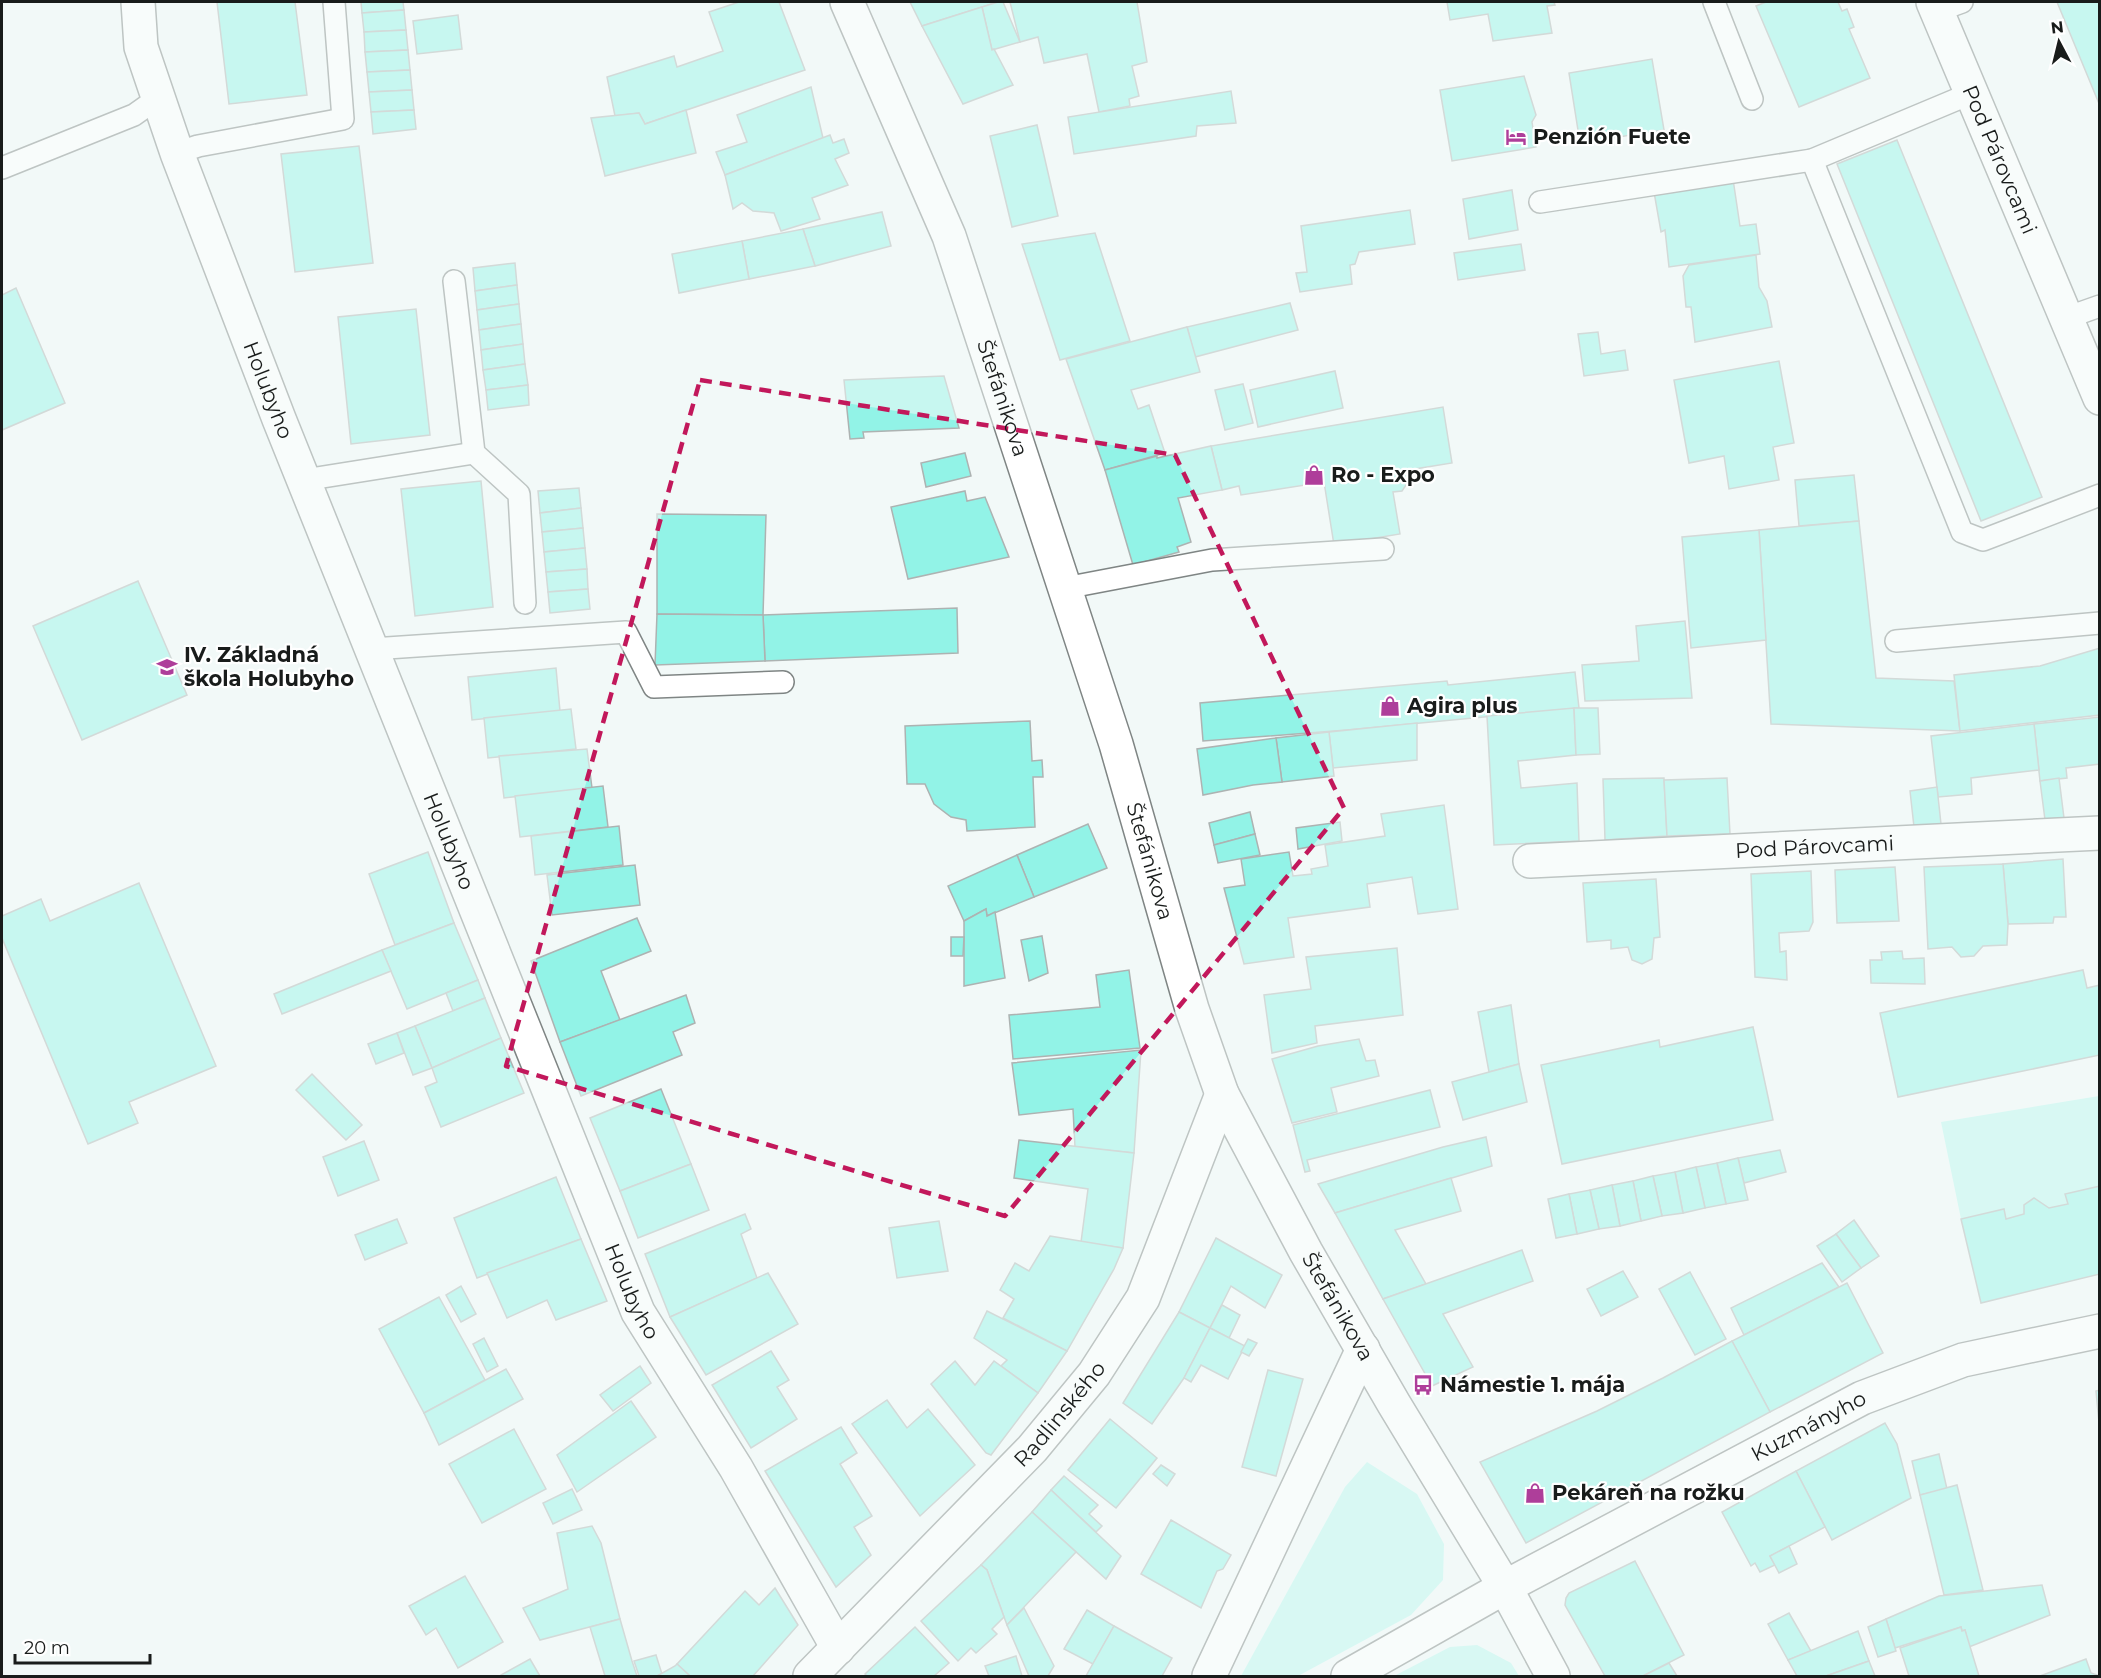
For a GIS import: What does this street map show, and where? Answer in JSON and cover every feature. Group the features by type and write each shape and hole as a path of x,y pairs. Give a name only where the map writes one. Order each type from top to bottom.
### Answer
{"street":[{"name":"Holubyho","path":"138,2 141,47 177,153 304,480 638,1312 736,1468 838,1648"},
{"name":"Štefánikova","path":"847,2 949,236 1116,744 1192,1009 1222,1094 1306,1252 1394,1404 1505,1587 1553,1677"},
{"name":"Pod Párovcami","path":"1944,5 1972,93 2100,398"},
{"name":"Pod Párovcami","path":"1530,861 2100,833"},
{"name":"Radlinského","path":"810,1677 1032,1449 1095,1374 1143,1298 1222,1094"},
{"name":"Kuzmányho","path":"1505,1587 1862,1398 1964,1360 2100,1331"},
{"path":"1209,1677 1363,1349"},
{"path":"1348,1677 1505,1587"}],"lane":[{"path":"177,153 198,146 343,119 334,2"},
{"path":"1714,2 1752,99"},
{"path":"1540,202 1812,160 1972,93"},
{"path":"2,168 134,115 158,98"},
{"path":"1812,160 1962,532 1983,540 2100,495"},
{"path":"454,281 474,453 519,494 525,603"},
{"path":"2066,318 2100,306"},
{"path":"304,480 474,453"},
{"path":"1065,588 1212,560 1383,549"},
{"path":"1896,640 2100,623"},
{"path":"372,649 626,632 654,687 783,682"}],"highlighted area":[{"path":"700,380 1175,455 1344,808 1005,1216 506,1066"}],"shaded area":[{"path":"2099,1096 2099,1186 2065,1194 2068,1204 2049,1208 2034,1198 2024,1214 2006,1219 2003,1209 1961,1219 1941,1122"},
{"path":"1367,1462 1417,1494 1444,1544 1443,1580 1411,1615 1298,1676 1241,1676 1345,1487"},
{"path":"1477,1645 1511,1663 1519,1676 1394,1676 1450,1647"}],"building":[{"path":"217,2 295,2 307,95 229,104"},
{"path":"361,2 403,2 404,10 362,13"},
{"path":"739,2 779,2 805,70 645,124 639,113 615,116 607,77 674,56 677,67 723,51 709,12"},
{"path":"910,2 998,2 922,26"},
{"path":"1003,2 1020,42 992,50 982,7"},
{"path":"1010,2 1137,2 1147,62 1132,66 1139,96 1129,99 1130,106 1099,112 1087,54 1044,63 1038,37 1020,42"},
{"path":"1447,2 1554,2 1555,5 1547,6 1552,33 1493,41 1488,14 1450,20"},
{"path":"1766,2 1838,2 1842,11 1847,9 1854,27 1849,29 1870,78 1799,107 1756,6"},
{"path":"2057,2 2100,2 2100,106"},
{"path":"982,7 992,50 994,49 1013,85 963,104 922,26"},
{"path":"404,10 406,30 364,32 362,13"},
{"path":"458,15 462,49 417,54 413,21"},
{"path":"406,30 408,50 365,52 364,32"},
{"path":"408,50 410,70 367,72 365,52"},
{"path":"1652,59 1664,130 1580,143 1569,73"},
{"path":"410,70 412,90 369,92 367,72"},
{"path":"1524,76 1536,115 1532,122 1536,147 1452,161 1440,90"},
{"path":"811,87 823,138 725,175 716,152 747,142 737,115"},
{"path":"412,90 414,110 371,112 369,92"},
{"path":"1231,91 1236,123 1197,126 1196,136 1074,154 1068,117"},
{"path":"414,110 416,129 373,134 371,112"},
{"path":"686,110 696,153 605,176 591,118 639,113 645,124"},
{"path":"1037,125 1058,216 1012,227 990,136"},
{"path":"830,135 833,143 844,139 849,153 835,159 848,185 812,198 820,219 781,231 774,213 753,211 742,203 733,209 725,175"},
{"path":"1897,140 2042,497 1981,521 1837,164"},
{"path":"359,146 373,263 295,272 281,154"},
{"path":"1733,179 1740,226 1756,224 1760,254 1669,267 1665,230 1661,232 1654,192"},
{"path":"1512,190 1518,230 1469,239 1463,199"},
{"path":"1410,210 1415,244 1359,252 1355,264 1350,265 1352,284 1300,292 1296,273 1307,272 1301,226"},
{"path":"882,212 891,246 815,266 803,229"},
{"path":"803,229 815,266 749,279 742,241"},
{"path":"1095,233 1130,341 1060,360 1022,244"},
{"path":"742,241 749,279 679,293 672,254"},
{"path":"1521,244 1525,270 1458,280 1454,253"},
{"path":"1756,255 1759,287 1767,301 1772,327 1695,342 1691,307 1686,307 1683,276 1689,265"},
{"path":"515,263 517,285 475,291 473,268"},
{"path":"517,285 519,304 477,310 475,291"},
{"path":"16,288 65,403 2,430 2,295"},
{"path":"1290,303 1298,330 1195,357 1187,327"},
{"path":"519,304 521,324 479,330 477,310"},
{"path":"416,309 430,435 351,444 338,317"},
{"path":"521,324 523,344 481,350 479,330"},
{"path":"1187,327 1200,372 1131,390 1138,409 1149,405 1165,453 1105,470 1066,359"},
{"path":"1598,332 1601,354 1625,350 1628,370 1584,376 1578,334"},
{"path":"523,344 525,364 483,370 481,350"},
{"path":"1779,361 1794,443 1773,447 1779,480 1729,489 1724,456 1689,463 1674,380"},
{"path":"525,364 528,385 486,390 483,370"},
{"path":"1335,371 1343,408 1258,427 1250,390"},
{"path":"944,376 959,428 863,432 864,438 850,439 844,380"},
{"path":"1243,384 1253,423 1225,430 1215,390"},
{"path":"528,385 529,405 488,410 486,390"},
{"name":"Ro - Expo","path":"1443,407 1452,463 1409,470 1410,479 1402,491 1393,492 1400,534 1334,545 1324,482 1241,495 1239,486 1222,490 1211,446"},
{"path":"1211,446 1222,490 1178,498 1191,542 1177,547 1179,552 1133,565 1105,470 1157,456 1157,458"},
{"path":"965,453 971,476 926,487 921,463"},
{"path":"1854,475 1859,521 1799,526 1795,480"},
{"path":"481,481 493,607 415,616 401,489"},
{"path":"579,488 581,508 540,513 538,491"},
{"path":"965,491 967,501 985,497 1009,557 908,579 891,507"},
{"path":"581,508 583,528 542,532 540,513"},
{"path":"657,514 766,515 763,615 657,614"},
{"path":"1859,521 1876,678 1954,681 1960,731 1771,724 1759,530"},
{"path":"583,528 585,548 544,552 542,532"},
{"path":"1759,530 1766,640 1691,648 1682,537"},
{"path":"585,548 587,569 546,572 544,552"},
{"path":"587,569 588,589 548,592 546,572"},
{"path":"138,581 187,695 82,740 33,626"},
{"path":"588,589 590,609 550,613 548,592"},
{"path":"957,608 958,653 765,661 763,615"},
{"path":"657,614 763,615 765,661 655,665"},
{"path":"1685,621 1692,698 1585,701 1582,665 1639,661 1636,626"},
{"path":"2100,648 2100,715 1960,731 1954,675 2040,666"},
{"path":"556,668 560,711 472,720 468,677"},
{"name":"Agira plus","path":"1575,672 1579,708 1203,741 1200,703 1447,681 1448,685"},
{"path":"1574,708 1576,755 1518,761 1521,788 1577,783 1579,841 1494,845 1487,716"},
{"path":"1574,708 1598,708 1600,754 1576,755"},
{"path":"571,709 576,749 488,758 484,718"},
{"path":"2100,717 2100,764 2066,768 2067,778 2040,781 2034,724"},
{"path":"1030,721 1032,761 1042,760 1043,777 1033,777 1035,827 967,831 966,820 951,817 934,804 925,784 907,784 905,726"},
{"path":"1417,723 1417,760 1333,768 1329,732"},
{"path":"2034,724 2039,770 1971,778 1972,794 1938,797 1931,736"},
{"path":"1329,732 1334,776 1282,782 1276,738"},
{"path":"1276,738 1282,782 1203,795 1197,749"},
{"path":"587,749 592,788 504,798 499,756"},
{"path":"1664,778 1667,836 1605,840 1603,779"},
{"path":"1727,778 1730,834 1667,836 1664,780"},
{"path":"2059,778 2064,818 2045,820 2040,781"},
{"path":"603,786 608,827 520,837 515,796"},
{"path":"1937,787 1941,824 1914,827 1910,791"},
{"path":"1444,805 1458,909 1418,914 1412,877 1367,884 1370,907 1288,918 1294,957 1244,964 1224,888 1245,885 1241,859 1289,852 1293,876 1312,874 1311,869 1328,866 1325,845 1385,836 1381,814"},
{"path":"1250,812 1255,834 1214,845 1209,823"},
{"path":"1340,822 1342,841 1298,849 1296,828"},
{"path":"1088,824 1107,868 1034,897 1017,855"},
{"path":"619,826 623,865 535,875 531,836"},
{"path":"1255,834 1260,855 1218,863 1214,845"},
{"path":"428,852 454,923 395,945 369,874"},
{"path":"1017,855 1034,897 987,916 986,909 964,921 948,886"},
{"path":"2063,859 2066,917 2054,917 2053,923 2008,924 2003,864"},
{"path":"2003,864 2008,924 2007,945 1983,946 1974,956 1961,957 1952,947 1928,949 1924,867"},
{"path":"635,865 640,905 552,915 547,875"},
{"path":"1895,867 1899,921 1837,923 1835,870"},
{"path":"1811,871 1813,922 1809,931 1779,933 1780,952 1786,951 1787,980 1755,977 1751,874"},
{"path":"1656,879 1660,937 1654,938 1652,959 1642,964 1632,960 1628,947 1611,949 1611,940 1587,942 1583,883"},
{"path":"139,883 216,1066 129,1102 138,1123 88,1144 2,938 2,916 41,899 50,921"},
{"path":"986,909 987,916 995,912 1005,978 964,986 964,921"},
{"path":"637,918 651,951 601,971 620,1020 560,1042 531,961"},
{"path":"454,923 478,980 407,1009 382,950"},
{"path":"1042,936 1048,973 1029,981 1021,940"},
{"path":"951,937 964,937 963,956 951,956"},
{"path":"1397,948 1403,1015 1315,1026 1317,1043 1272,1053 1264,995 1311,989 1306,957"},
{"path":"382,950 391,971 282,1014 274,994"},
{"path":"1902,951 1903,959 1924,958 1925,984 1871,983 1870,960 1882,960 1881,952"},
{"path":"1129,970 1140,1048 1013,1059 1009,1015 1100,1007 1096,975"},
{"path":"2083,970 2087,988 2100,985 2100,1055 1898,1097 1880,1013"},
{"path":"478,980 485,998 453,1011 446,993"},
{"path":"686,995 695,1023 673,1032 682,1055 581,1096 560,1042"},
{"path":"485,998 501,1038 432,1068 415,1026"},
{"path":"1511,1005 1519,1064 1489,1072 1478,1012"},
{"path":"415,1026 432,1068 413,1075 397,1033"},
{"path":"1753,1027 1773,1120 1562,1164 1541,1065 1659,1040 1660,1047"},
{"path":"397,1033 404,1053 376,1064 368,1044"},
{"path":"501,1038 524,1093 441,1127 425,1087 437,1082 432,1068"},
{"path":"1359,1039 1366,1061 1375,1060 1379,1076 1331,1088 1337,1112 1292,1123 1272,1059 1318,1046"},
{"path":"1141,1050 1134,1153 1075,1147 1073,1109 1019,1115 1012,1063"},
{"path":"1519,1064 1527,1102 1463,1120 1452,1082"},
{"path":"312,1074 362,1125 346,1140 296,1090"},
{"path":"661,1089 691,1164 620,1191 590,1118"},
{"path":"1430,1090 1440,1127 1307,1160 1310,1171 1305,1172 1293,1125"},
{"path":"1486,1137 1492,1166 1335,1213 1318,1184 1443,1147"},
{"path":"1019,1140 1134,1153 1123,1248 1081,1242 1088,1189 1014,1178"},
{"path":"364,1141 379,1180 338,1196 323,1157"},
{"path":"1780,1150 1786,1172 1744,1183 1738,1158"},
{"path":"1738,1158 1748,1200 1726,1204 1717,1163"},
{"path":"1717,1163 1726,1204 1705,1208 1696,1167"},
{"path":"691,1164 709,1210 638,1238 620,1191"},
{"path":"1696,1167 1705,1208 1683,1213 1675,1172"},
{"path":"1675,1172 1683,1213 1662,1216 1653,1176"},
{"path":"1653,1176 1662,1216 1641,1221 1633,1181"},
{"path":"556,1177 581,1239 477,1278 454,1218"},
{"path":"1451,1178 1461,1211 1395,1230 1426,1284 1383,1299 1335,1213"},
{"path":"1633,1181 1641,1221 1620,1226 1612,1185"},
{"path":"1612,1185 1620,1226 1599,1229 1590,1190"},
{"path":"2100,1186 2100,1274 1981,1303 1961,1219 2004,1209 2006,1219 2024,1214 2024,1205 2034,1198 2049,1208 2068,1204 2065,1194"},
{"path":"1590,1190 1599,1229 1577,1234 1569,1194"},
{"path":"1569,1194 1577,1234 1556,1238 1548,1199"},
{"path":"745,1214 751,1229 741,1234 757,1278 670,1317 645,1254"},
{"path":"397,1219 407,1243 365,1260 355,1235"},
{"path":"1854,1220 1879,1256 1861,1268 1836,1234"},
{"path":"939,1221 948,1271 897,1278 889,1228"},
{"path":"1836,1234 1861,1268 1842,1282 1817,1246"},
{"path":"1050,1236 1123,1248 1114,1269 1067,1351 1003,1318 1014,1299 1000,1290 1015,1263 1029,1271"},
{"path":"1216,1238 1282,1275 1265,1308 1231,1286 1210,1328 1179,1312"},
{"path":"581,1239 607,1301 556,1320 547,1300 507,1318 487,1273"},
{"path":"1522,1250 1533,1281 1443,1314 1473,1367 1432,1386 1383,1299"},
{"path":"1822,1263 1839,1287 1744,1335 1731,1308"},
{"path":"1623,1271 1638,1297 1601,1316 1587,1289"},
{"path":"1690,1272 1726,1339 1695,1355 1659,1289"},
{"path":"768,1273 798,1324 706,1375 670,1317"},
{"path":"1847,1283 1883,1353 1770,1412 1732,1341"},
{"path":"461,1286 476,1314 461,1322 446,1295"},
{"path":"439,1297 485,1380 424,1413 379,1329"},
{"path":"1222,1305 1240,1315 1229,1338 1210,1328"},
{"path":"987,1311 1067,1351 1038,1393 1001,1366 1007,1360 974,1338"},
{"path":"1179,1312 1210,1328 1184,1378 1152,1424 1123,1403"},
{"path":"1210,1328 1245,1346 1228,1379 1201,1365 1191,1382 1184,1378"},
{"path":"484,1338 498,1366 487,1372 473,1344"},
{"path":"1248,1339 1257,1343 1249,1356 1241,1352"},
{"path":"1732,1341 1770,1412 1526,1543 1480,1462 1597,1411"},
{"path":"771,1351 789,1380 777,1387 797,1419 751,1448 712,1385"},
{"path":"955,1361 975,1385 994,1361 1038,1393 991,1455 986,1453 931,1384"},
{"path":"640,1366 651,1383 613,1411 600,1395"},
{"path":"506,1369 523,1399 439,1445 424,1413"},
{"path":"1268,1370 1303,1379 1276,1476 1242,1467"},
{"path":"2100,1390 2100,1433 2096,1391"},
{"path":"887,1400 907,1428 928,1409 975,1465 920,1516 852,1424"},
{"path":"631,1401 656,1437 577,1492 557,1455"},
{"path":"1110,1419 1157,1458 1116,1508 1068,1470"},
{"path":"1885,1423 1897,1444 1911,1498 1832,1540 1796,1471"},
{"path":"841,1427 857,1453 840,1464 872,1516 854,1527 871,1555 836,1587 765,1471"},
{"path":"514,1429 546,1489 482,1523 449,1464"},
{"path":"1939,1454 1947,1489 1920,1495 1912,1461"},
{"path":"1161,1465 1175,1474 1167,1486 1153,1474"},
{"path":"1796,1471 1825,1527 1770,1556 1775,1565 1760,1572 1755,1563 1751,1566 1722,1512"},
{"path":"1064,1476 1098,1505 1089,1514 1102,1526 1096,1532 1051,1490"},
{"path":"1957,1485 1983,1590 1944,1595 1920,1495"},
{"path":"572,1489 582,1510 553,1524 543,1503"},
{"path":"1051,1490 1121,1556 1106,1579 1032,1512"},
{"path":"1032,1512 1076,1552 1007,1625 987,1570 981,1565"},
{"path":"1171,1520 1231,1555 1223,1569 1217,1571 1201,1608 1141,1574"},
{"path":"592,1526 601,1543 620,1619 540,1640 523,1608 568,1589 557,1533"},
{"path":"1789,1546 1797,1564 1779,1573 1770,1556"},
{"path":"1635,1561 1684,1655 1643,1676 1605,1676 1565,1605 1566,1598 1569,1593"},
{"path":"981,1565 987,1570 1004,1617 992,1629 997,1634 976,1653 971,1648 958,1661 921,1621"},
{"path":"465,1576 503,1642 458,1668 436,1628 426,1635 409,1606"},
{"path":"2042,1585 2050,1615 1969,1647 1965,1630 1962,1631 1961,1627 1895,1648 1886,1619 1939,1596"},
{"path":"775,1588 798,1625 753,1676 690,1676 677,1664 745,1591 759,1605"},
{"path":"1024,1608 1054,1666 1048,1676 1029,1676 1007,1625"},
{"path":"1087,1610 1114,1626 1093,1664 1064,1649"},
{"path":"1789,1613 1811,1651 1788,1660 1768,1624"},
{"path":"620,1619 637,1676 605,1676 590,1627"},
{"path":"1886,1619 1896,1651 1878,1657 1868,1627"},
{"path":"1114,1626 1172,1658 1162,1676 1086,1676"},
{"path":"915,1627 949,1663 934,1676 867,1676 865,1674"},
{"path":"1961,1627 1962,1631 1965,1630 1979,1676 1909,1676 1900,1648"},
{"path":"1858,1631 1869,1661 1826,1676 1797,1676 1788,1660"},
{"path":"656,1655 662,1674 639,1676 634,1661"},
{"path":"1016,1656 1022,1676 989,1676 985,1666"},
{"path":"530,1659 540,1676 501,1676 501,1675"},
{"path":"2086,1659 2091,1673 2100,1676 2040,1676"},
{"path":"1869,1661 1875,1676 1826,1676"},
{"path":"1669,1663 1677,1676 1643,1676"},
{"path":"677,1664 690,1676 657,1676 675,1666"}],"place":[{"name":"Penzión Fuete","path":"1516,137"},
{"name":"Ro - Expo","path":"1314,475"},
{"name":"IV. Základná škola Holubyho","path":"167,667"},
{"name":"Agira plus","path":"1390,706"},
{"name":"Námestie 1. mája","path":"1423,1385"},
{"name":"Pekáreň na rožku","path":"1535,1493"}]}
